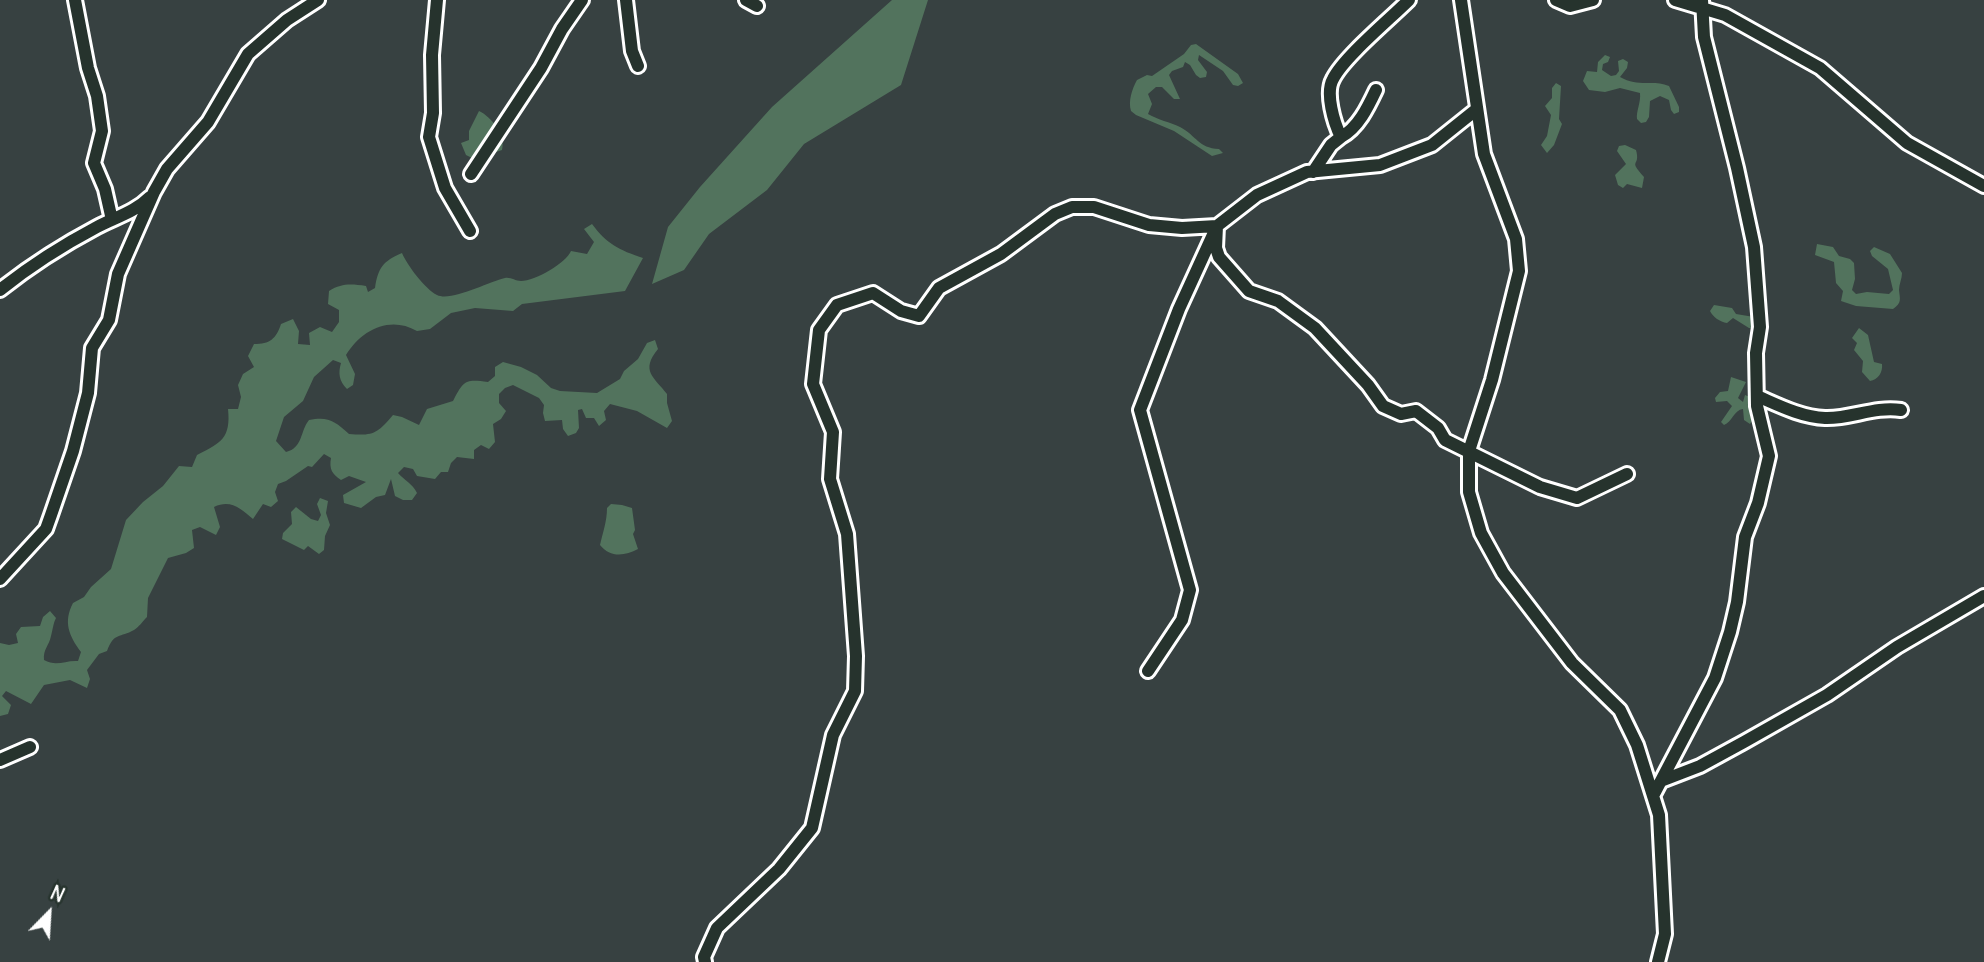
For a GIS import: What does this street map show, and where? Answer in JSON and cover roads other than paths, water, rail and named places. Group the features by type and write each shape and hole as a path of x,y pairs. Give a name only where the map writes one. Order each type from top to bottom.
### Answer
{"street":[{"path":"75,0 88,68 97,96 102,131 94,163 107,196 112,220"},
{"path":"0,579 46,529 74,451 88,393 92,348 109,320 118,274 154,192 167,169 208,122 248,54 287,20 318,0"},
{"path":"436,0 432,55 433,113 429,137 445,188 470,231"},
{"path":"471,174 582,0"},
{"path":"626,0 632,51 638,66"},
{"path":"1341,137 1331,98 1332,80 1348,60 1409,0"},
{"path":"1461,0 1484,154 1516,239 1519,271 1492,380 1469,451 1469,492 1480,533 1503,573 1572,663 1620,710 1637,745 1659,815 1665,934 1658,962"},
{"path":"1556,0 1570,6 1593,0"},
{"path":"1675,0 1702,4 1742,23 1820,68 1907,143 1984,186"},
{"path":"1653,796 1715,678 1737,602 1745,537 1758,503 1768,460 1757,396 1756,353 1760,327 1754,247 1704,37 1702,4"},
{"path":"1313,172 1331,145 1349,133 1368,107 1376,90"},
{"path":"1148,671 1182,620 1190,590 1140,410 1198,264 1217,226 1257,195 1313,172 1380,165 1432,145 1477,109"},
{"path":"0,290 61,247 138,207 154,192"},
{"path":"705,962 704,957 717,929 779,869 812,828 833,735 855,691 856,656 847,534 830,479 833,432 813,384 819,330 825,321 837,304 873,293 901,311 919,316 939,288 1001,254 1055,214 1072,207 1094,207 1149,225 1182,228 1217,226"},
{"path":"1217,226 1216,248 1219,257 1249,291 1278,301 1315,328 1383,406 1401,414 1416,411 1438,428 1445,440 1540,487 1577,498 1627,474"},
{"path":"1757,396 1794,412 1825,418 1880,409 1900,411"},
{"path":"1661,781 1700,766 1827,695 1905,642 1984,596"},
{"path":"0,760 30,747"}]}
